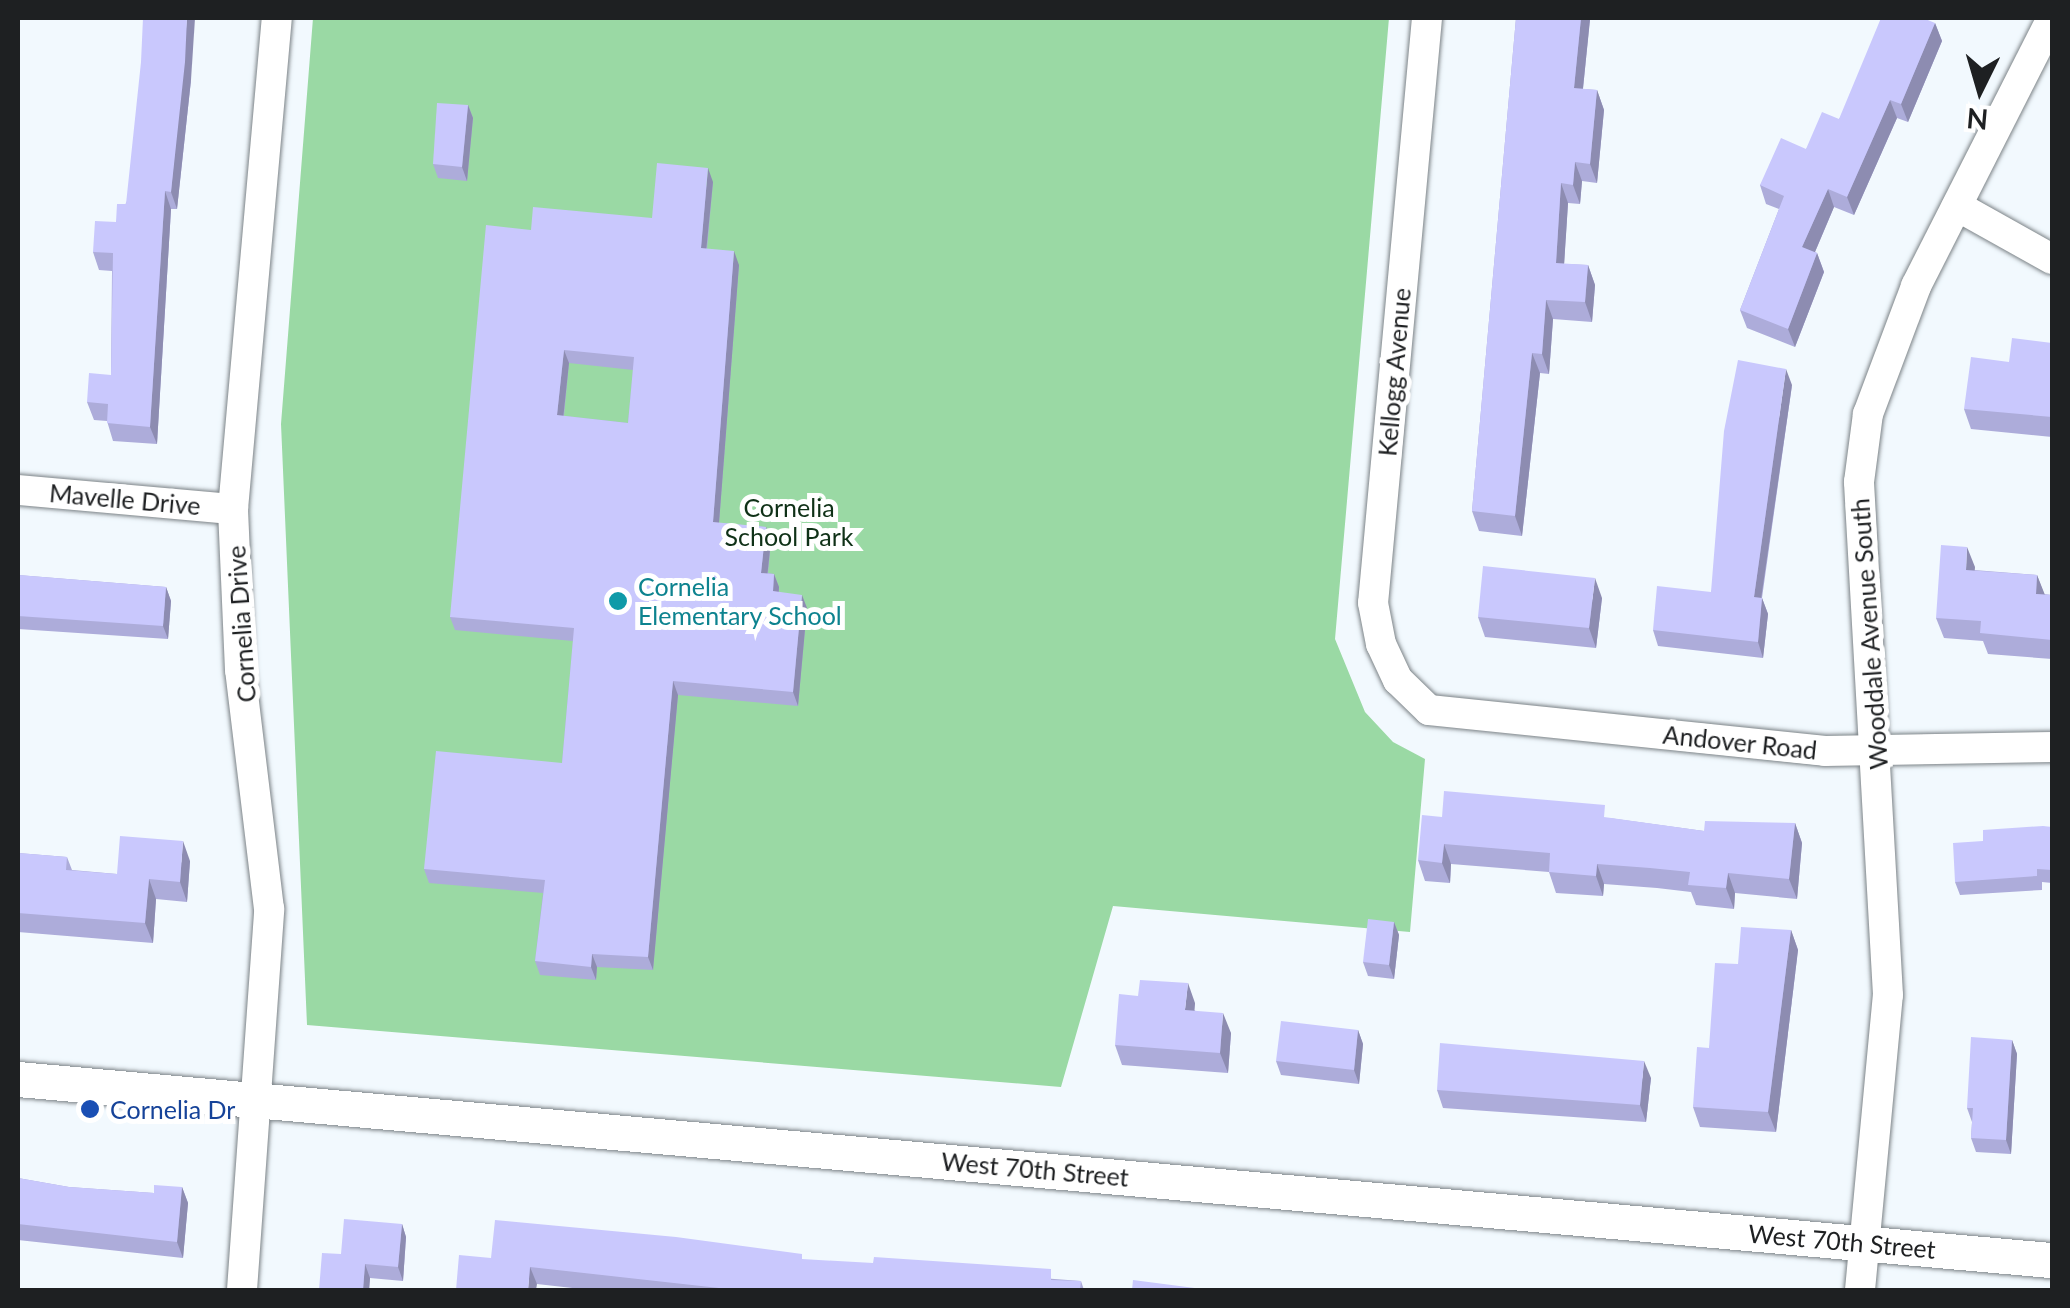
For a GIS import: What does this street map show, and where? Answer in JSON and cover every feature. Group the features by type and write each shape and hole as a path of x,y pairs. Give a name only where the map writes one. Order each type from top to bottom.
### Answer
{"street":[{"name":"Cornelia Drive","path":"242,1290 268,985 268,878 240,670 233,510 277,18"},
{"name":"Kellogg Avenue","path":"1427,18 1373,603 1381,644 1398,680 1429,710"},
{"name":"Wooddale Avenue South","path":"1860,1290 1888,994 1859,482 1868,414 1888,348 2052,18"},
{"path":"1958,206 2052,259"},
{"name":"Mavelle Drive","path":"18,490 233,510"},
{"name":"Andover Road","path":"1429,710 1876,752 2052,746"},
{"name":"West 70th Street","path":"18,1078 2052,1260"}],"green space":[{"name":"Cornelia School Park","path":"313,18 1389,18 1335,639 1365,712 1393,742 1425,759 1410,932 1113,906 1061,1087 307,1025 281,424"}],"building":[{"path":"143,18 187,18 171,192 165,191 150,427 107,423 108,404 87,402 89,373 111,375 113,253 93,252 95,221 116,222 117,204 126,204"},
{"path":"1516,18 1581,18 1574,88 1597,90 1590,164 1575,162 1573,185 1561,183 1556,263 1588,265 1585,302 1546,300 1542,354 1532,353 1515,516 1472,511"},
{"path":"1881,18 1923,18 1935,23 1901,104 1890,100 1847,197 1828,189 1802,247 1817,253 1788,329 1740,310 1784,196 1760,185 1781,138 1806,149 1822,112 1839,119"},
{"path":"437,103 468,105 462,167 433,164"},
{"name":"Cornelia Elementary School","path":"657,163 708,168 701,248 734,251 713,522 766,527 761,573 774,574 773,591 802,595 793,692 673,681 648,957 592,954 591,967 535,961 545,880 424,869 436,751 562,763 574,628 450,617 486,225 531,230 533,207 652,218","holes":["564,350 634,357 628,423 557,415"]},
{"path":"2012,338 2052,343 2052,417 1964,409 1971,357 2009,362"},
{"path":"1738,360 1786,369 1754,597 1762,598 1758,642 1653,630 1657,586 1711,592 1724,431"},
{"path":"1941,545 1967,547 1966,570 2037,575 2036,594 2052,595 2052,640 1980,633 1981,621 1936,618"},
{"path":"1483,566 1595,578 1589,628 1478,617"},
{"path":"18,575 166,587 163,626 18,616"},
{"path":"1444,791 1605,805 1604,817 1704,831 1705,821 1795,823 1789,879 1728,873 1726,888 1688,885 1690,872 1650,868 1597,864 1596,876 1549,872 1550,853 1444,844 1442,863 1418,860 1422,815 1442,817"},
{"path":"2052,827 2052,870 2037,869 2037,876 1955,882 1953,843 1983,841 1983,830"},
{"path":"120,836 183,841 180,882 149,879 145,923 18,913 18,853 67,857 66,870 117,874"},
{"path":"1368,919 1394,922 1389,965 1363,962"},
{"path":"1741,927 1791,930 1768,1112 1693,1107 1697,1047 1709,1048 1715,963 1738,964"},
{"path":"1140,980 1188,983 1185,1010 1223,1013 1220,1053 1115,1045 1119,994 1138,996"},
{"path":"1281,1021 1358,1030 1354,1070 1276,1061"},
{"path":"1971,1037 2012,1040 2006,1140 1971,1138 1973,1108 1967,1108"},
{"path":"1440,1043 1644,1061 1640,1105 1437,1090"},
{"path":"18,1178 69,1187 154,1193 154,1185 182,1187 177,1242 18,1224"},
{"path":"344,1219 402,1224 398,1267 365,1264 363,1290 319,1290 322,1253 341,1254"},
{"path":"495,1220 676,1237 802,1254 802,1259 873,1263 874,1257 1051,1269 1051,1280 1081,1281 1080,1290 737,1290 530,1267 528,1290 456,1290 459,1255 491,1258"},
{"path":"1133,1280 1210,1290 1132,1290"}],"place":[{"name":"Cornelia Elementary School","path":"618,601"},
{"name":"Cornelia Dr","path":"90,1109"}]}
